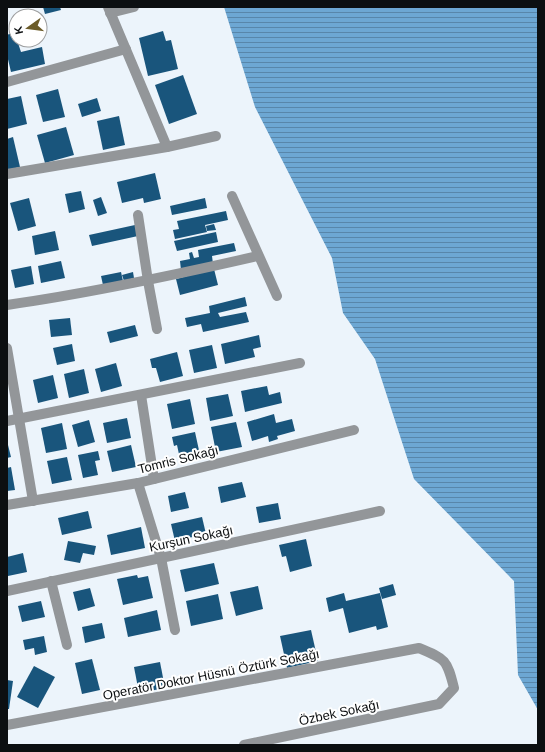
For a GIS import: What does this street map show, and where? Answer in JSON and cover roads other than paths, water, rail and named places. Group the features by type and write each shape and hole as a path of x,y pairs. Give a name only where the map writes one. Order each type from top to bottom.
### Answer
{"street":[{"path":"134,7 109,10 167,147"},
{"path":"7,82 126,49"},
{"path":"7,174 167,147 216,136"},
{"path":"232,196 277,296"},
{"path":"138,215 157,329"},
{"path":"7,305 74,295 148,281 258,256"},
{"path":"7,348 33,501"},
{"path":"7,421 19,420 300,364"},
{"path":"141,395 154,479"},
{"name":"Tomris Sokağı","path":"7,505 138,483 354,430"},
{"path":"138,483 161,558 175,630"},
{"name":"Kurşun Sokağı","path":"7,591 380,511"},
{"path":"51,581 67,646"},
{"name":"Operatör Doktor Hüsnü Öztürk Sokağı","path":"7,725 419,648 441,657 449,668 454,688 439,704"},
{"name":"Özbek Sokağı","path":"244,745 439,704"}],"water":[{"path":"224,7 538,7 538,710 518,675 514,581 414,479 375,359 343,313 332,258 255,107"}]}
